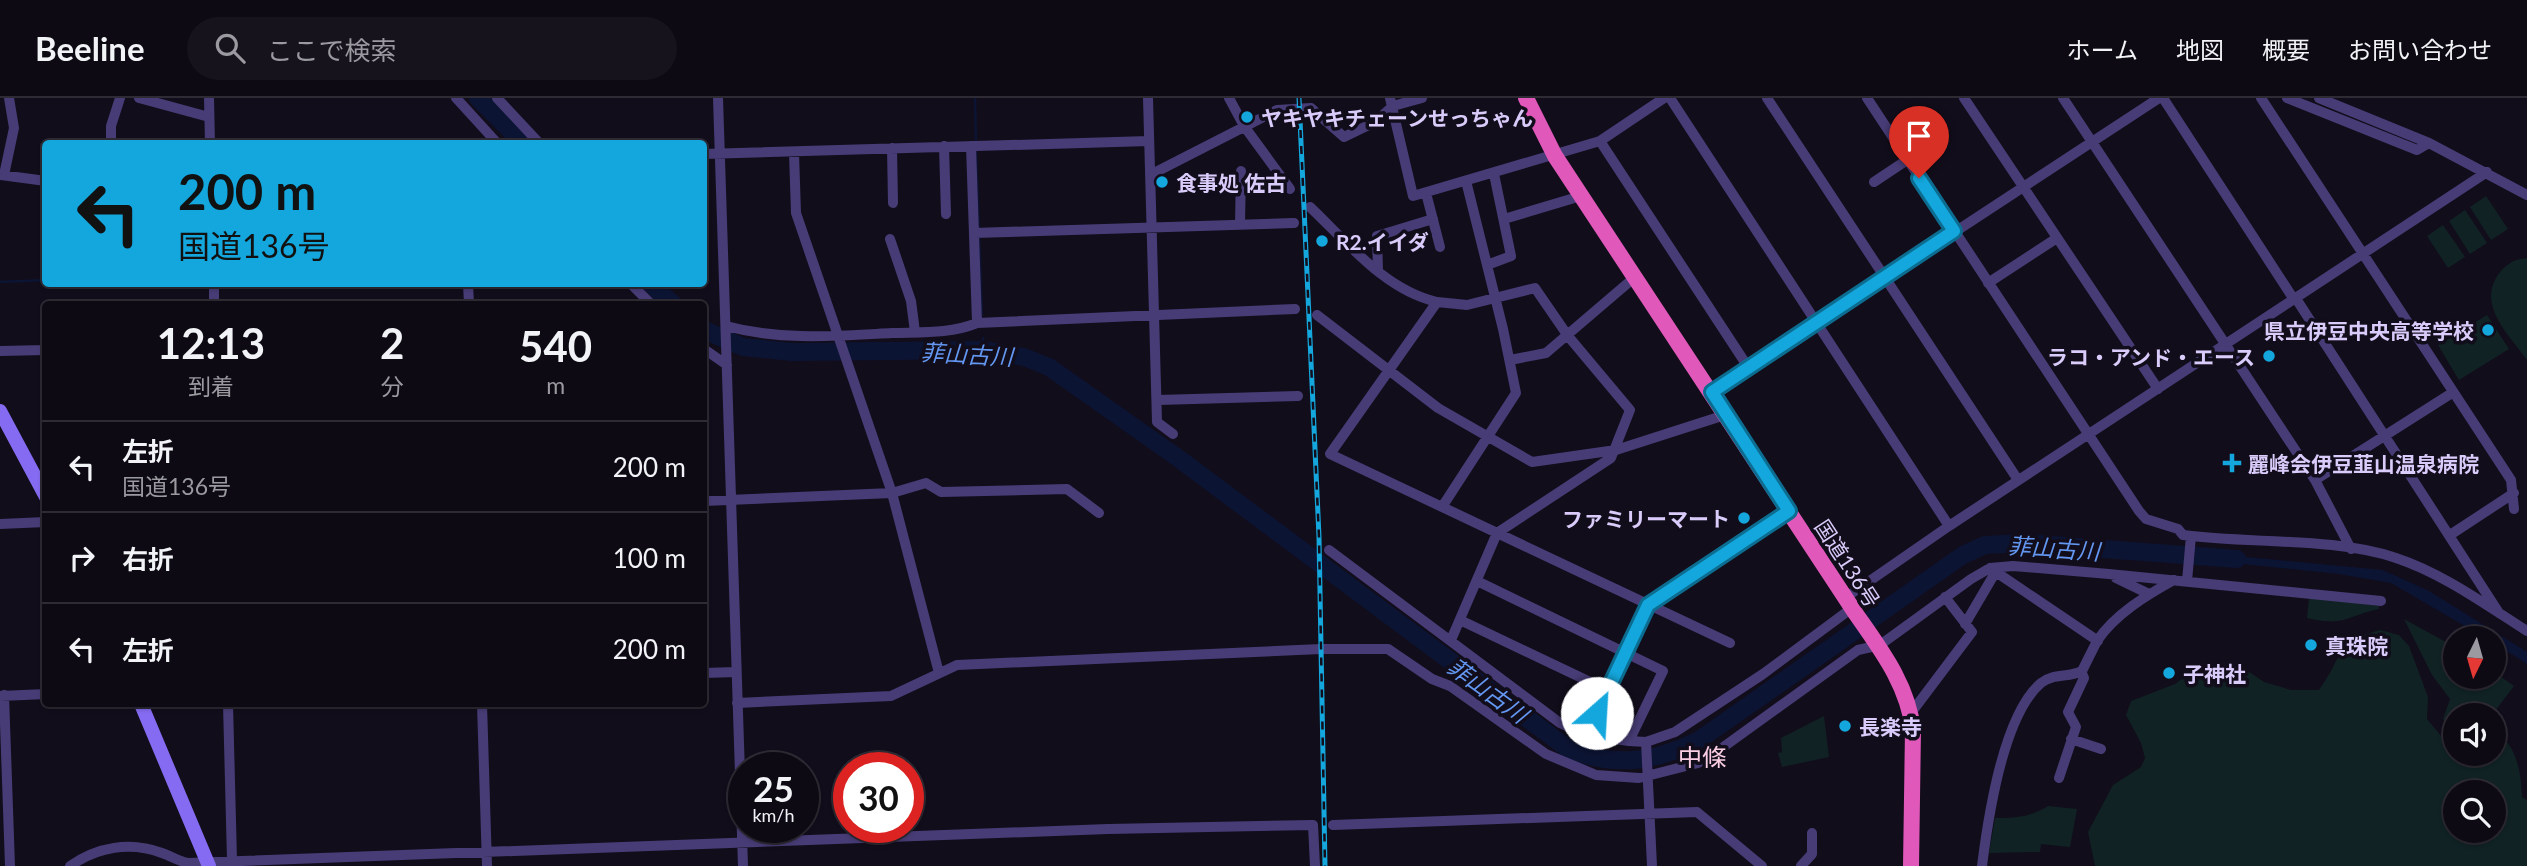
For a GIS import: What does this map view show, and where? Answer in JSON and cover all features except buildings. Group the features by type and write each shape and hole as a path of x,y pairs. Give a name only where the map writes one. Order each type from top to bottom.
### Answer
{"highway":[{"name":"国道136号","path":"1526,98 1555,156 1876,641 1900,683 1911,713 1911,866"}],"main road":[{"path":"0,411 42,490"},
{"path":"142,707 208,864"}],"street":[{"path":"9,98 14,128 2,175 42,180"},
{"path":"111,140 111,126 120,98"},
{"path":"139,98 209,117"},
{"path":"209,98 210,140"},
{"path":"456,98 494,140"},
{"path":"497,98 536,140"},
{"path":"718,98 739,752"},
{"path":"1148,98 1157,422 1173,434"},
{"path":"1229,98 1244,126 1290,189"},
{"path":"1150,175 1277,110 1311,108 1344,137 1375,122 1391,102 1422,98"},
{"path":"1391,102 1413,196 1600,141 1667,98 1949,526"},
{"path":"1767,98 2018,480"},
{"path":"1867,98 2146,519 2191,536 2351,549 2407,562 2527,631"},
{"path":"1965,98 2158,389"},
{"path":"2063,98 2315,480 2351,549"},
{"path":"1712,392 1954,231 2161,98 2499,613"},
{"path":"2261,98 2511,480 2514,509"},
{"path":"2287,98 2417,150 2429,143"},
{"path":"2319,98 2429,143 2527,195"},
{"path":"707,154 1149,141"},
{"path":"1600,141 1748,367"},
{"path":"944,146 946,214"},
{"path":"971,146 977,323"},
{"path":"892,148 893,203"},
{"path":"794,153 796,213 892,493 939,673"},
{"path":"1874,182 1907,160"},
{"path":"1240,224 1241,172"},
{"path":"1329,550 1560,723 1586,735 1646,743 1690,724 1851,607 1949,526 2487,172"},
{"path":"1487,265 1511,257 1494,174"},
{"path":"1442,507 1516,393 1466,181"},
{"path":"1426,194 1440,247"},
{"path":"1504,219 1581,196"},
{"path":"1310,207 1378,271 1411,293 1437,302 1461,306 1535,288 1568,336 1631,407 1611,458 1497,533 1451,640"},
{"path":"1378,271 1379,234 1433,219"},
{"path":"974,233 1294,223"},
{"path":"1988,284 2057,238"},
{"path":"890,239 911,301 915,332"},
{"path":"1510,360 1542,355 1568,336 1635,277"},
{"path":"634,287 647,301"},
{"path":"1437,302 1330,454 1730,643"},
{"path":"726,329 775,336 839,338 956,331 977,323 1295,309"},
{"path":"1317,315 1438,408 1532,462 1616,450 1726,415"},
{"path":"0,351 42,350"},
{"path":"707,351 726,362"},
{"path":"2315,480 2452,393"},
{"path":"1158,400 1298,396"},
{"path":"707,501 892,493 926,484 941,492 1067,489 1099,513"},
{"path":"2449,535 2514,493"},
{"path":"1586,735 1648,605 1789,511"},
{"path":"0,524 42,522"},
{"path":"2187,578 2191,536"},
{"path":"737,703 891,696 957,665 1321,649 1388,649 1432,679 1450,686 1546,754 1596,775 1650,775 1698,763 1862,648 1992,571 2013,566 2174,580 2187,578 2381,601"},
{"path":"1965,624 1992,571"},
{"path":"1992,571 2098,641"},
{"path":"2109,574 2149,594"},
{"path":"1982,866 2000,765 2022,711 2044,680 2081,671 2098,641 2112,624 2149,594 2174,580"},
{"path":"1477,581 1663,671 1629,741"},
{"path":"1911,713 1972,632 1945,597"},
{"path":"1460,620 1607,690"},
{"path":"2059,778 2076,724 2068,712 2084,678 2081,671"},
{"path":"707,673 736,672"},
{"path":"10,866 2,695 42,694"},
{"path":"228,707 232,860"},
{"path":"482,707 487,866"},
{"path":"2071,739 2101,749"},
{"path":"1646,743 1650,775 1652,866"},
{"path":"1333,825 1697,812 1762,866"},
{"path":"819,839 1313,825 1315,866"},
{"path":"1801,866 1812,853 1812,833"},
{"path":"70,866 80,859 119,846 146,848 184,862 208,864 232,860 728,841"},
{"path":"742,843 743,866"}],"shaded area":[{"path":"2486,196 2508,229 2491,240 2470,207"},
{"path":"2465,210 2487,243 2470,254 2449,221"},
{"path":"2443,225 2465,257 2448,268 2427,236"},
{"path":"2527,258 2527,360 2499,321 2491,300 2496,278 2502,270 2513,262"},
{"path":"2487,315 2509,349 2459,380 2438,345"},
{"path":"2309,598 2379,606 2379,609 2338,621 2307,618"},
{"path":"2404,619 2443,640 2443,690 2432,675"},
{"path":"2380,630 2399,635 2409,646 2428,697 2427,719 2443,737 2443,766 2506,766 2506,741 2508,743 2519,769 2522,797 2527,800 2527,866 2095,866 2088,832 2113,785 2141,767 2145,758 2141,743 2126,715 2131,701 2175,684 2204,663 2216,662 2242,667 2264,682 2291,690 2319,690 2342,651 2354,640"},
{"path":"2506,680 2514,686 2501,703 2449,703 2450,699 2443,690 2506,690"},
{"path":"1824,716 1829,757 1782,767 1778,753 1782,752 1781,738"},
{"path":"2048,806 2077,809 2070,847 2041,844 2040,852 1989,853 1995,818 2023,816"}],"water":[{"path":"2215,554 2383,570 2429,591 2485,626 2465,626 2391,583 2339,574 2215,561"},
{"path":"2506,639 2527,652 2527,664 2506,651"}],"waterway":[{"name":"菲山古川","path":"478,98 520,140"},
{"path":"975,98 976,144"},
{"path":"976,150 982,315"},
{"path":"0,282 42,280"},
{"name":"菲山古川","path":"654,287 670,301"},
{"name":"菲山古川","path":"707,331 743,347 792,352 983,350 1024,357 1049,367 1178,458 1571,751 1605,759 1636,760 1652,757 1699,740 1963,555 1985,545 2024,543 2237,559"},
{"path":"983,338 983,350"}],"railway":[{"path":"1299,98 1319,537 1325,866"}],"place":[{"name":"ヤキヤキチェーンせっちゃん","path":"1247,117"},
{"name":"食事処 佐古","path":"1162,182"},
{"name":"R2.イイダ","path":"1322,241"},
{"name":"県立伊豆中央高等学校","path":"2488,330"},
{"name":"ラコ・アンド・エース","path":"2269,356"},
{"name":"麗峰会伊豆韮山温泉病院","path":"2232,463"},
{"name":"ファミリーマート","path":"1744,518"},
{"name":"真珠院","path":"2311,645"},
{"name":"子神社","path":"2169,673"},
{"name":"長楽寺","path":"1845,726"}],"district":[{"name":"中條","path":"1702,756"}],"route":[{"path":"1597,713 1648,605 1789,511 1712,392 1954,231 1919,178"}]}
